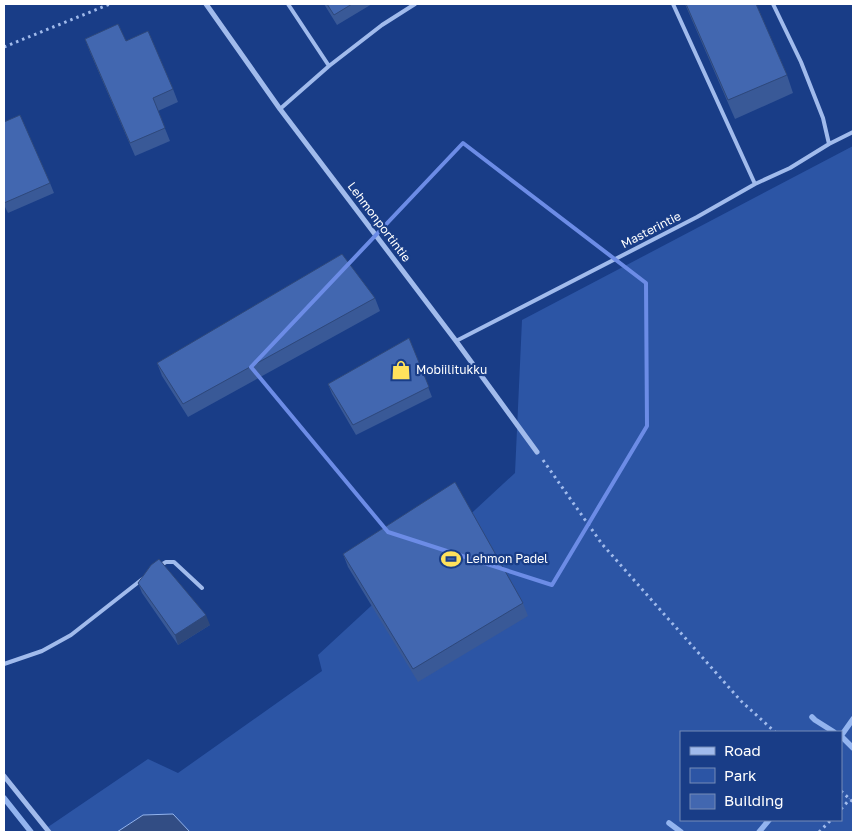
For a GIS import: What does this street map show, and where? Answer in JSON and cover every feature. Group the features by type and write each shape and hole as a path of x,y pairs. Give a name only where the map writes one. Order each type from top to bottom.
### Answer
{"street":[{"name":"Lehmonportintie","path":"206,4 280,109 456,340 537,452"},
{"path":"4,776 49,832"}],"lane":[{"path":"288,4 329,66"},
{"path":"280,109 329,66 382,25 415,4"},
{"path":"673,4 755,184"},
{"path":"773,4 802,62 823,118 829,144"},
{"name":"Masterintie","path":"456,340 697,218 755,184 790,168 853,132"},
{"path":"160,566 166,562 174,562 202,588"},
{"path":"4,664 42,651 71,635 152,571"}],"path":[{"path":"4,47 110,4"},
{"path":"537,452 602,544 741,701 774,731"},
{"path":"842,792 853,802"},
{"path":"842,808 850,799"},
{"path":"819,832 830,821"}],"highlighted area":[{"path":"463,143 646,283 647,426 552,585 388,532 251,367"}],"green space":[{"path":"853,146 853,832 190,832 173,814 143,815 117,832 52,832 48,827 148,759 178,773 322,671 318,655 515,473 522,320"}],"shaded area":[{"path":"173,814 190,832 117,832 143,815"}],"building":[{"path":"327,4 352,4 334,15"},
{"path":"686,4 756,4 787,75 728,100"},
{"path":"118,24 126,41 148,31 173,89 153,98 165,128 130,143 85,39"},
{"path":"20,115 50,183 4,203 4,122"},
{"path":"342,254 375,298 183,404 157,363"},
{"path":"409,338 429,387 353,425 328,384"},
{"path":"455,482 523,603 413,669 343,554"},
{"path":"159,559 206,615 175,635 138,583 151,565"}],"waterway":[{"path":"812,717 832,731"},
{"path":"842,735 853,719"},
{"path":"842,737 853,748"},
{"path":"4,798 31,832"},
{"path":"759,832 768,821"},
{"path":"669,823 681,832"}],"place":[{"name":"Mobiilitukku","path":"401,370"},
{"name":"Lehmon Padel","path":"451,559"}]}
